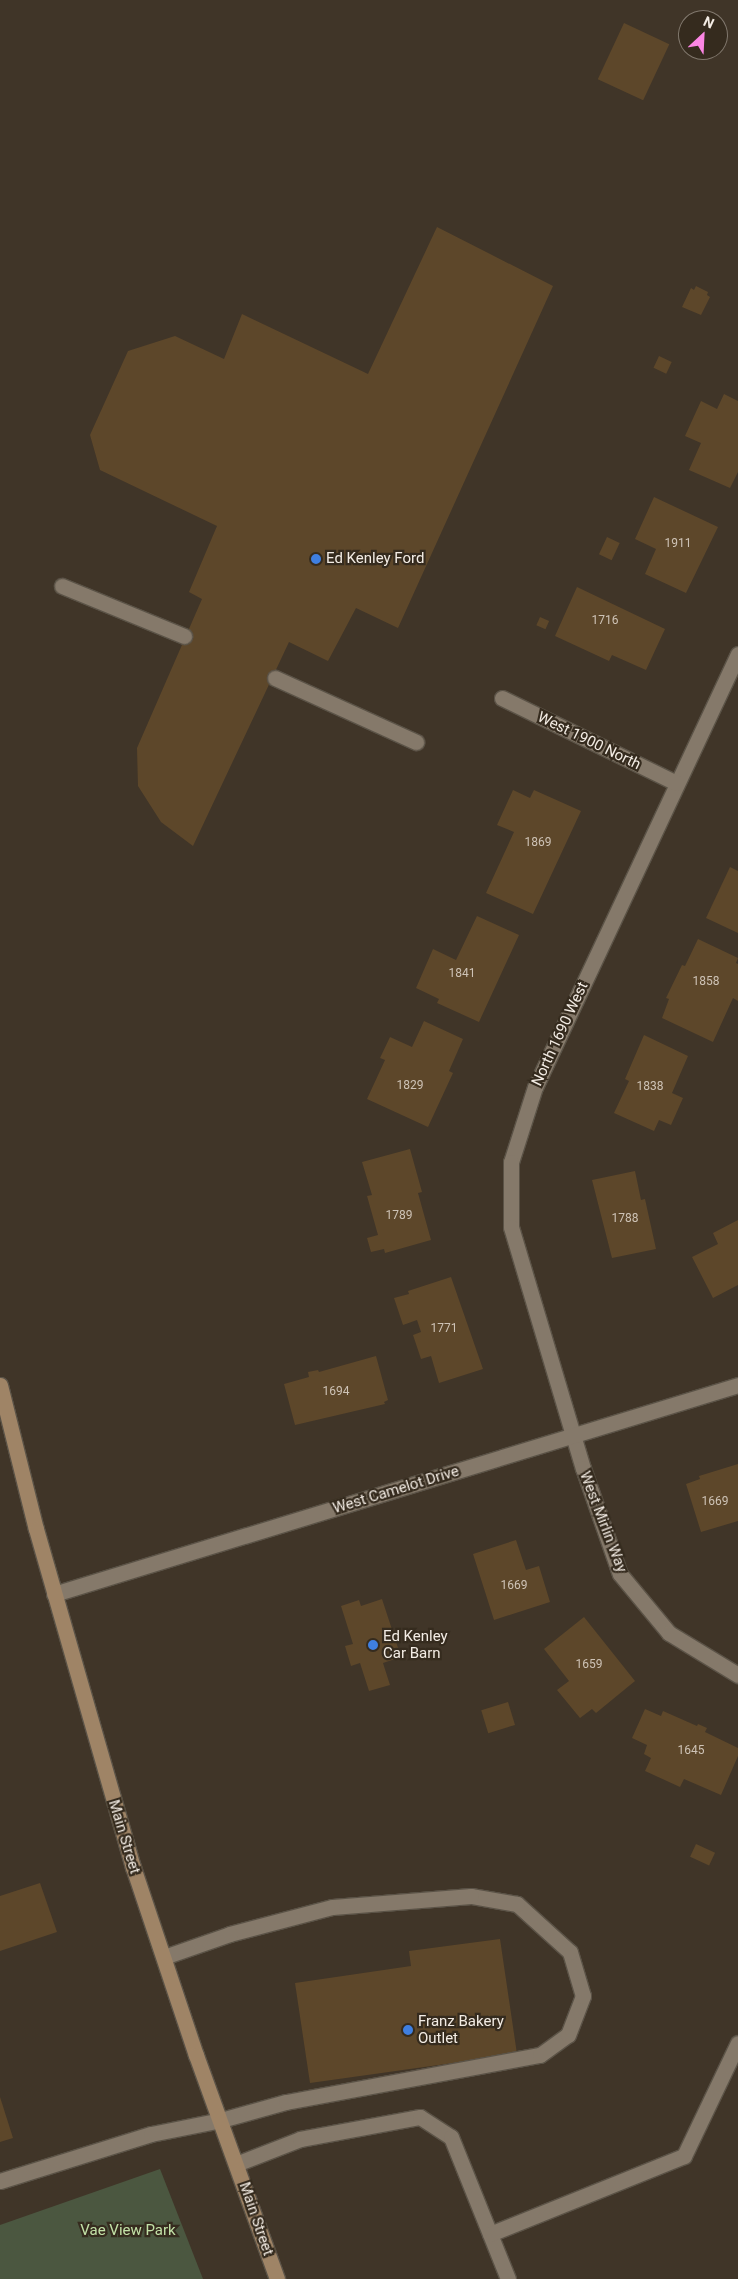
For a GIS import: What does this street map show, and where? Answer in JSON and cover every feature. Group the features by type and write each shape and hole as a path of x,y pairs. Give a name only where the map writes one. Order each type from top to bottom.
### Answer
{"main road":[{"name":"Main Street","path":"0,1385 54,1594 133,1867 196,2055 277,2279"}],"street":[{"path":"62,586 184,636"},
{"name":"North 1690 West","path":"573,1437 511,1227 511,1162 535,1087 738,654"},
{"path":"275,678 416,742"},
{"name":"West 1900 North","path":"502,698 676,783"},
{"name":"West Camelot Drive","path":"54,1594 573,1437 738,1385"},
{"name":"West Mirlin Way","path":"573,1437 620,1574 669,1632 738,1675"},
{"path":"0,2181 151,2134 221,2120 327,2093 540,2055 568,2035 583,1996 570,1952 517,1904 471,1896 332,1907 230,1934 164,1957"},
{"path":"490,2234 684,2156 738,2043"},
{"path":"236,2164 300,2139 420,2117 451,2137 508,2279"}],"green space":[{"name":"Vae View Park","path":"160,2169 203,2279 0,2279 0,2225"}],"building":[{"path":"624,23 669,44 643,100 598,79"},
{"name":"Ed Kenley Ford","path":"437,227 553,286 398,628 356,608 328,661 289,642 193,846 161,822 138,786 137,748 202,599 189,592 217,526 100,470 90,435 128,351 175,336 224,359 242,314 368,374"},
{"path":"696,286 708,292 707,295 710,297 701,315 682,307 691,288 694,290"},
{"path":"659,356 672,362 666,374 654,368"},
{"path":"724,394 738,401 738,472 730,488 689,470 701,443 685,436 701,401 717,409"},
{"path":"654,497 718,527 686,593 645,574 656,549 635,539"},
{"path":"607,537 620,543 612,560 599,554"},
{"path":"577,587 665,629 646,670 612,655 609,661 555,636"},
{"path":"540,617 549,621 545,629 536,625"},
{"path":"513,790 530,798 534,790 581,811 533,914 486,893 514,832 497,825"},
{"path":"730,867 738,871 738,933 706,918"},
{"path":"477,916 519,935 479,1022 437,1003 439,999 416,988 433,949 456,960"},
{"path":"698,939 738,958 736,963 738,964 738,1001 733,998 713,1042 662,1018 669,999 666,998 682,965 685,966"},
{"path":"424,1021 463,1039 449,1071 453,1073 428,1127 367,1099 385,1060 380,1058 390,1037 412,1047"},
{"path":"644,1035 688,1056 672,1093 683,1098 671,1125 659,1120 654,1131 614,1113 629,1081 625,1079"},
{"path":"410,1149 422,1192 418,1193 431,1240 385,1253 384,1249 371,1252 367,1238 378,1235 367,1196 372,1195 362,1162"},
{"path":"635,1171 641,1200 645,1199 656,1249 612,1258 592,1180"},
{"path":"738,1220 738,1285 713,1298 692,1257 718,1244 713,1233"},
{"path":"451,1277 483,1369 439,1383 431,1356 421,1359 413,1335 421,1332 417,1320 403,1325 394,1298 409,1294 408,1291"},
{"path":"376,1356 388,1400 384,1402 385,1404 295,1425 284,1384 309,1377 308,1372 318,1370 319,1372"},
{"path":"738,1464 738,1521 701,1532 686,1484 700,1479 699,1476"},
{"path":"516,1540 526,1570 539,1566 550,1602 494,1620 473,1554"},
{"name":"Ed Kenley Car Barn","path":"382,1599 401,1657 383,1663 390,1685 369,1691 360,1663 351,1666 345,1646 353,1644 341,1606 359,1600 361,1606"},
{"path":"584,1617 635,1681 596,1713 592,1709 580,1718 557,1690 569,1681 544,1649"},
{"path":"508,1702 515,1725 488,1733 481,1710"},
{"path":"645,1709 661,1716 663,1711 697,1726 698,1724 707,1728 705,1732 738,1748 738,1756 721,1795 684,1779 680,1787 645,1771 651,1758 644,1754 647,1745 632,1738"},
{"path":"696,1844 715,1853 709,1866 690,1857"},
{"path":"40,1883 57,1932 0,1951 0,1896"},
{"name":"Franz Bakery Outlet","path":"500,1939 517,2054 310,2083 295,1983 411,1966 409,1951"},
{"path":"0,2097 13,2138 0,2142"}],"place":[{"name":"Ed Kenley Ford","path":"316,559"},
{"name":"Ed Kenley Car Barn","path":"373,1645"},
{"name":"Franz Bakery Outlet","path":"408,2030"}]}
